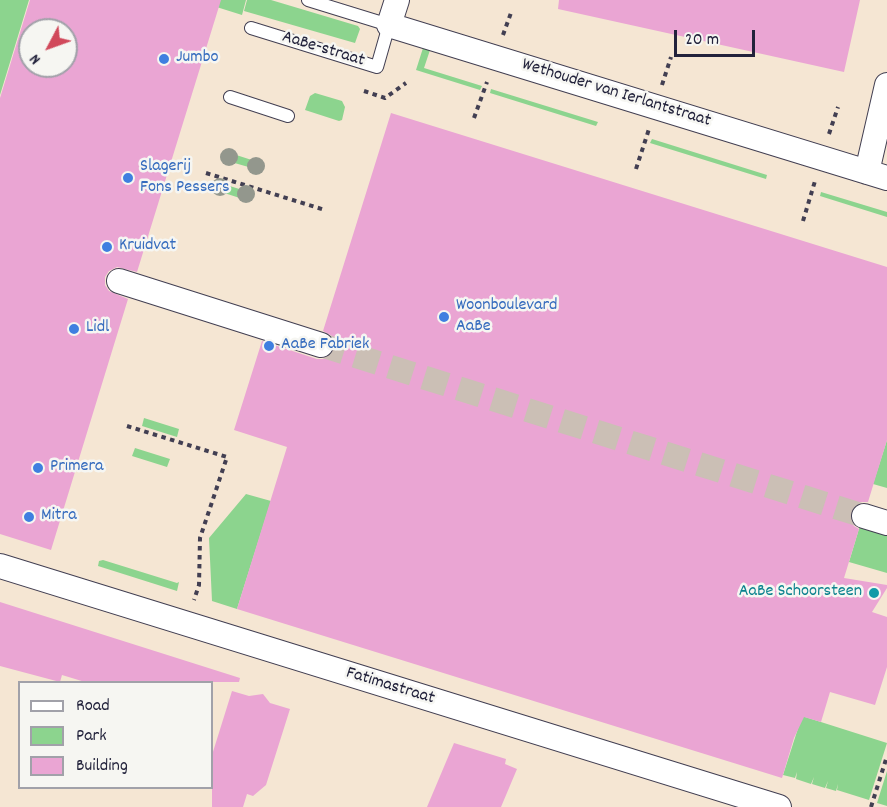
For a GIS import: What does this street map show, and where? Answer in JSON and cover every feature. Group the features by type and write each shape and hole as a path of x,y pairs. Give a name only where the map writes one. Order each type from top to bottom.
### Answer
{"street":[{"path":"389,25 397,0"},
{"name":"Wethouder van Ierlantstraat","path":"389,25 877,175 887,85"},
{"path":"119,281 321,345"},
{"path":"864,516 887,523"},
{"name":"Fatimastraat","path":"0,566 779,807"}],"lane":[{"path":"308,0 389,25"},
{"name":"AaBe-straat","path":"251,28 377,67 389,25"},
{"path":"230,97 288,116"}],"path":[{"path":"364,91 385,99 406,83"},
{"path":"206,173 325,210"},
{"path":"127,426 226,457 200,538 199,585 186,624"},
{"path":"871,807 887,756"}],"green space":[{"path":"0,0 29,0 24,18 18,18 18,36 0,95"},
{"path":"209,0 246,0 242,15 207,4"},
{"path":"247,0 271,0 358,26 360,29 355,43 244,11"},
{"path":"423,48 430,50 424,68 482,86 480,90 416,70"},
{"path":"491,89 598,122 596,126 490,93"},
{"path":"315,93 342,101 345,107 342,120 305,110 310,96"},
{"path":"652,139 767,175 766,179 650,143"},
{"path":"227,152 261,163 259,170 224,160"},
{"path":"217,182 252,193 249,201 215,190"},
{"path":"821,192 887,212 887,217 820,196"},
{"path":"144,418 179,429 177,437 142,426"},
{"path":"887,440 887,488 873,484"},
{"path":"135,448 170,459 167,467 132,456"},
{"path":"246,494 271,501 237,609 212,601 209,538"},
{"path":"861,522 887,529 887,573 849,562"},
{"path":"103,560 179,582 177,591 98,566 99,561"},
{"path":"802,716 887,743 869,800 837,790 838,784 836,791 826,788 828,781 825,788 812,784 814,777 811,784 796,779 797,772 795,778 783,775"},
{"path":"887,771 887,806 877,803"}],"building":[{"path":"30,0 221,0 137,272 117,267 109,271 105,277 105,285 109,291 128,299 51,550 0,534 0,98 18,39 18,78 78,78 78,18 24,18"},
{"path":"559,0 860,0 844,72 558,9"},
{"path":"391,113 887,267 887,440 868,502 860,502 851,511 850,520 859,529 844,578 887,585 872,612 887,617 887,667 875,705 830,692 821,722 804,717 794,738 782,778 237,609 287,447 234,430 262,341 317,359 330,356 334,350 335,343 332,336 323,331"},
{"path":"0,602 240,678 239,682 82,681 62,675 60,681 56,681 0,666"},
{"path":"232,691 249,696 263,694 270,703 290,709 266,785 253,796 247,794 243,807 212,807 213,752"},
{"path":"454,743 506,759 505,764 517,769 501,807 427,807"}],"tunnel":[{"path":"321,345 864,516"}],"place":[{"name":"Jumbo","path":"164,59"},
{"name":"Slagerij Fons Pessers","path":"128,178"},
{"name":"Kruidvat","path":"107,247"},
{"name":"Woonboulevard AaBe","path":"444,317"},
{"name":"Lidl","path":"74,329"},
{"name":"AaBe Fabriek","path":"269,346"},
{"name":"Primera","path":"38,468"},
{"name":"Mitra","path":"29,517"},
{"name":"AaBe Schoorsteen","path":"874,593"}]}
